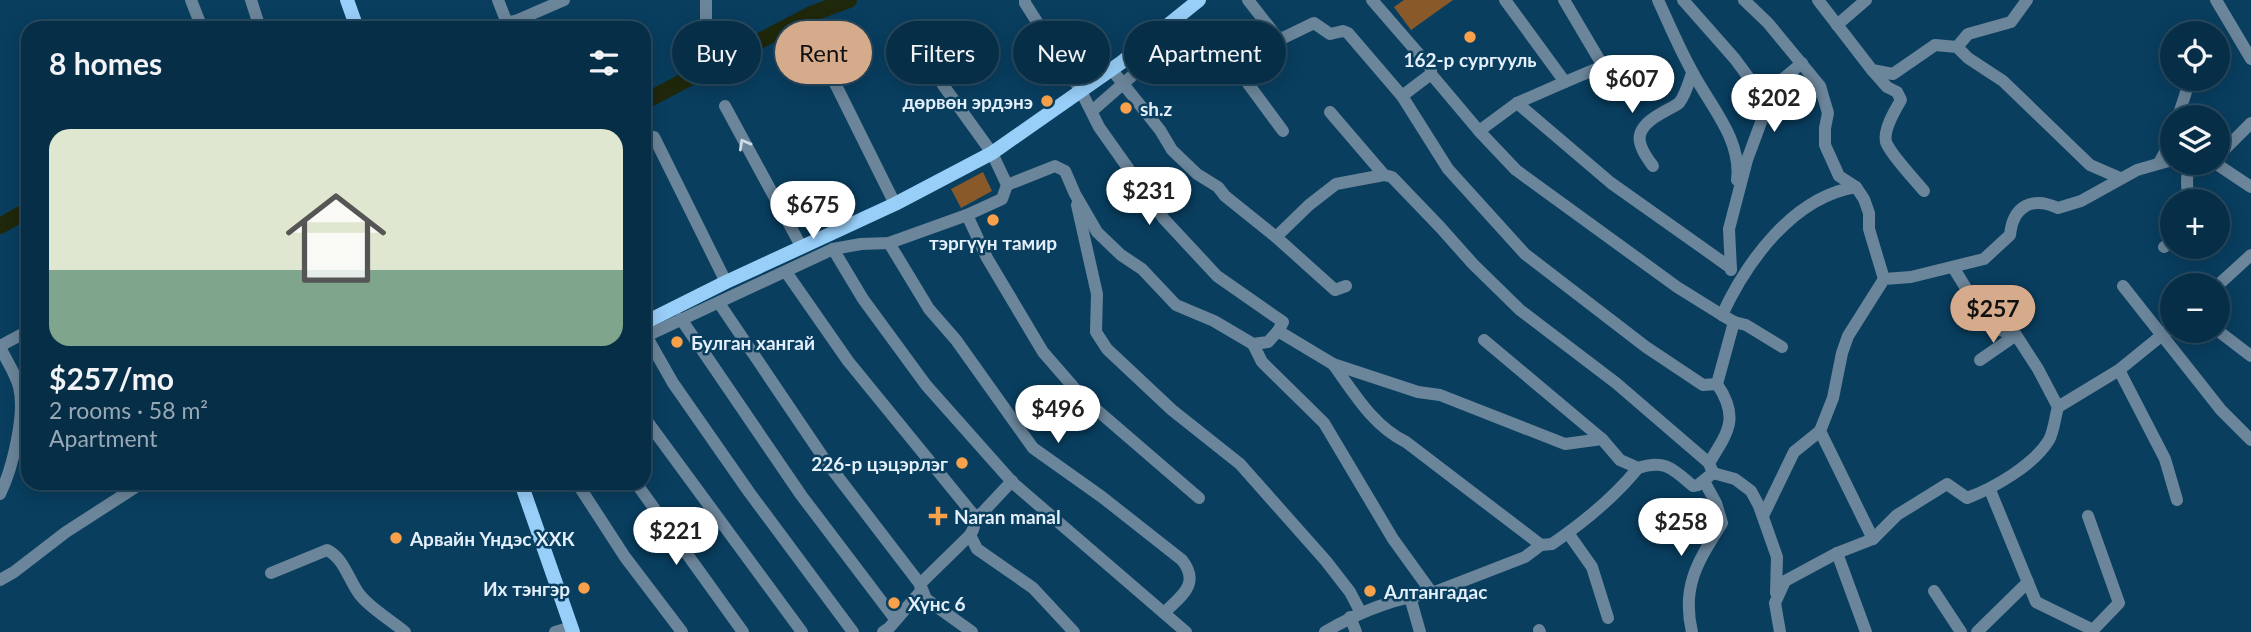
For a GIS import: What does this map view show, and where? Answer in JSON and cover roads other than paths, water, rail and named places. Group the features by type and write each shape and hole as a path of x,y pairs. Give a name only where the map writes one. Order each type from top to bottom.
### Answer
{"main road":[{"path":"346,0 354,21"},
{"path":"1172,21 1199,0"},
{"path":"651,325 726,282 895,204 992,153 1124,59"},
{"path":"523,490 572,630"}],"street":[{"path":"191,0 199,21"},
{"path":"251,0 258,21"},
{"path":"498,0 506,21"},
{"path":"514,21 564,0"},
{"path":"706,0 706,21"},
{"path":"1025,0 1024,3 1081,91 1099,127 1164,219 1217,276 1283,322 1268,342 1252,344"},
{"path":"1248,0 1277,37 1283,38 1314,23 1329,34 1343,31 1348,33 1402,96 1448,169 1525,254 1646,347 1703,385 1717,384"},
{"path":"1372,0 1431,68 1432,75 1479,131 1516,170 1677,288 1782,347"},
{"path":"1505,0 1565,82"},
{"path":"1479,131 1517,103 1602,68 1603,63 1564,0"},
{"path":"1658,0 1692,73 1733,142 1738,172 1736,198"},
{"path":"1683,0 1735,59 1768,104"},
{"path":"1744,0 1768,23 1820,86 1828,113 1825,145 1839,176 1856,187 1864,199 1869,214 1869,229 1884,279 1848,336 1833,398 1820,431 1794,452 1763,516"},
{"path":"1818,0 1872,70 1887,87 1898,92 1901,100 1885,140 1924,191"},
{"path":"1837,25 1866,0"},
{"path":"1958,47 1968,34 2011,22 2027,0"},
{"path":"2216,0 2251,59"},
{"path":"1872,70 1893,74 1935,45 1958,47 1968,58 2003,81 2090,165 2120,178"},
{"path":"1325,632 1356,615 1410,597 1432,593 1525,558 1541,545 1552,544 1618,492 1638,468 1662,464 1693,486 1709,472 1730,424 1729,402 1717,384 1734,288 1729,229 1736,198 1768,104 1779,83 1802,63"},
{"path":"1112,69 1160,130 1172,150 1197,174 1218,187 1335,290 1346,286"},
{"path":"1653,166 1642,152 1639,143 1641,130 1652,119 1680,102 1692,73"},
{"path":"1402,96 1432,75"},
{"path":"1092,111 1123,82"},
{"path":"835,84 895,204"},
{"path":"651,327 681,319 719,303 833,249 889,243 1002,200 1007,185 992,153 943,84"},
{"path":"1248,84 1283,131"},
{"path":"2182,105 2186,92"},
{"path":"1517,103 1563,145 1611,183 1731,268"},
{"path":"725,106 802,246"},
{"path":"1330,112 1384,175"},
{"path":"2230,144 2251,123"},
{"path":"654,137 726,282"},
{"path":"1884,279 1911,277 1984,259 2010,236 2015,214 2030,204 2046,202 2058,208 2081,201 2120,178 2160,163"},
{"path":"1007,185 1055,166 1065,171 1097,232 1121,255 1142,270 1176,305 1214,321 1252,344 1262,362 1324,423 1393,539 1432,593"},
{"path":"2230,173 2251,187"},
{"path":"1276,237 1309,205 1336,184 1384,175 1392,177 1520,310 1616,383 1709,472 1735,480 1751,491 1777,557 1775,603 1780,632"},
{"path":"1734,288 1760,251 1813,202 1856,187"},
{"path":"1075,194 1097,294 1097,332 1107,349 1172,410 1240,464 1326,561 1350,592 1356,615 1356,632"},
{"path":"967,215 987,258 1043,352 1083,398 1199,498"},
{"path":"889,243 929,309 956,340 1033,448 1102,497 1188,567 1191,576 1189,584 1164,613"},
{"path":"833,249 863,299 903,356 1012,481 1186,632"},
{"path":"2230,274 2251,255"},
{"path":"1953,267 1975,303 2000,330 2016,335 2058,407"},
{"path":"786,272 848,361 922,449 974,517 974,530 970,535 920,584"},
{"path":"2123,286 2160,324"},
{"path":"719,303 825,460 920,584 926,599 972,632"},
{"path":"681,319 891,628 921,591 920,584"},
{"path":"1278,331 1333,364 1418,392 1440,395 1565,444 1602,439"},
{"path":"0,494 14,450 21,403 19,385 0,347 21,335"},
{"path":"1980,360 2016,335"},
{"path":"1775,603 1785,581 1873,538 1897,515 1947,484 1967,498 1990,489 2026,464 2049,439 2058,407 2119,370 2160,337"},
{"path":"1484,340 1602,439 1620,460 1638,468"},
{"path":"2230,340 2251,356"},
{"path":"651,342 673,383 749,492 853,632"},
{"path":"2175,343 2221,410 2251,440"},
{"path":"1333,364 1371,416 1541,545"},
{"path":"2119,370 2165,459 2177,500"},
{"path":"651,427 802,632"},
{"path":"1820,431 1873,538"},
{"path":"1692,632 1688,617 1690,585 1696,565 1722,523 1709,472"},
{"path":"974,517 982,513 1012,481"},
{"path":"1990,489 2036,602 2095,631 2119,603 2088,516"},
{"path":"0,586 66,532 131,490"},
{"path":"582,490 625,557 682,632"},
{"path":"641,490 743,632"},
{"path":"1568,533 1592,567 1608,618"},
{"path":"970,535 977,549 1033,589 1074,632"},
{"path":"271,573 327,550 341,563 361,597 405,632"},
{"path":"1837,554 1866,632"},
{"path":"0,580 14,572"},
{"path":"1977,632 2028,582"},
{"path":"1934,591 1961,632"},
{"path":"1410,597 1420,632"},
{"path":"555,632 572,630"}],"waterway":[{"path":"651,98 811,14 849,0"},
{"path":"0,226 21,214"}],"place":[{"name":"162-р сургууль","path":"1470,37"},
{"name":"дөрвөн эрдэнэ","path":"1047,101"},
{"name":"sh.z","path":"1126,108"},
{"name":"тэргүүн тамир","path":"993,220"},
{"name":"Булган хангай","path":"677,342"},
{"name":"226-р цэцэрлэг","path":"962,463"},
{"name":"Naran manal","path":"938,516"},
{"name":"Арвайн Үндэс ХХК","path":"396,538"},
{"name":"Их тэнгэр","path":"584,588"},
{"name":"Алтангадас","path":"1370,591"},
{"name":"Хүнс 6","path":"894,603"}]}
